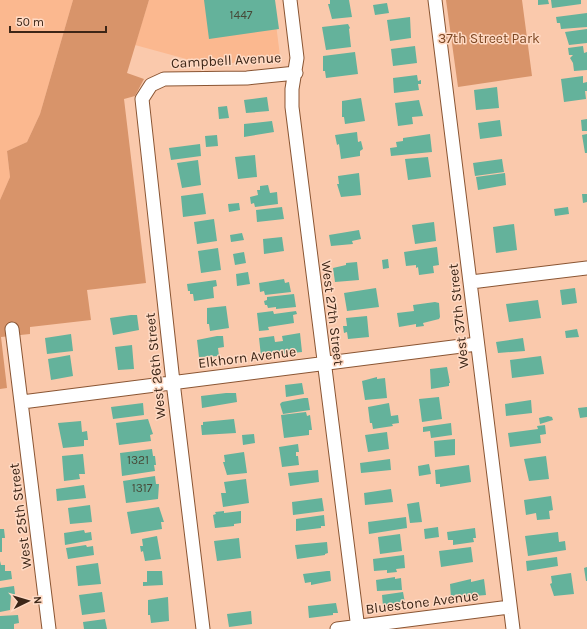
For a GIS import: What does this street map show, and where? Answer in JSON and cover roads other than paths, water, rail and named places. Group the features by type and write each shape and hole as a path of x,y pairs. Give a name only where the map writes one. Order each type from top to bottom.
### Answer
{"street":[{"name":"West 27th Street","path":"290,0 297,58 296,73 292,89 292,107 358,628"},
{"name":"West 37th Street","path":"435,0 513,629"},
{"name":"Campbell Avenue","path":"142,99 151,85 164,80 247,78 296,73"},
{"name":"West 26th Street","path":"142,99 173,382 203,629"},
{"path":"471,282 587,268"},
{"name":"West 25th Street","path":"12,329 49,629"},
{"name":"Elkhorn Avenue","path":"22,402 477,344"},
{"name":"Bluestone Avenue","path":"337,629 358,628 510,607"}],"park label":[{"name":"37th Street Park","path":"489,38"}]}
